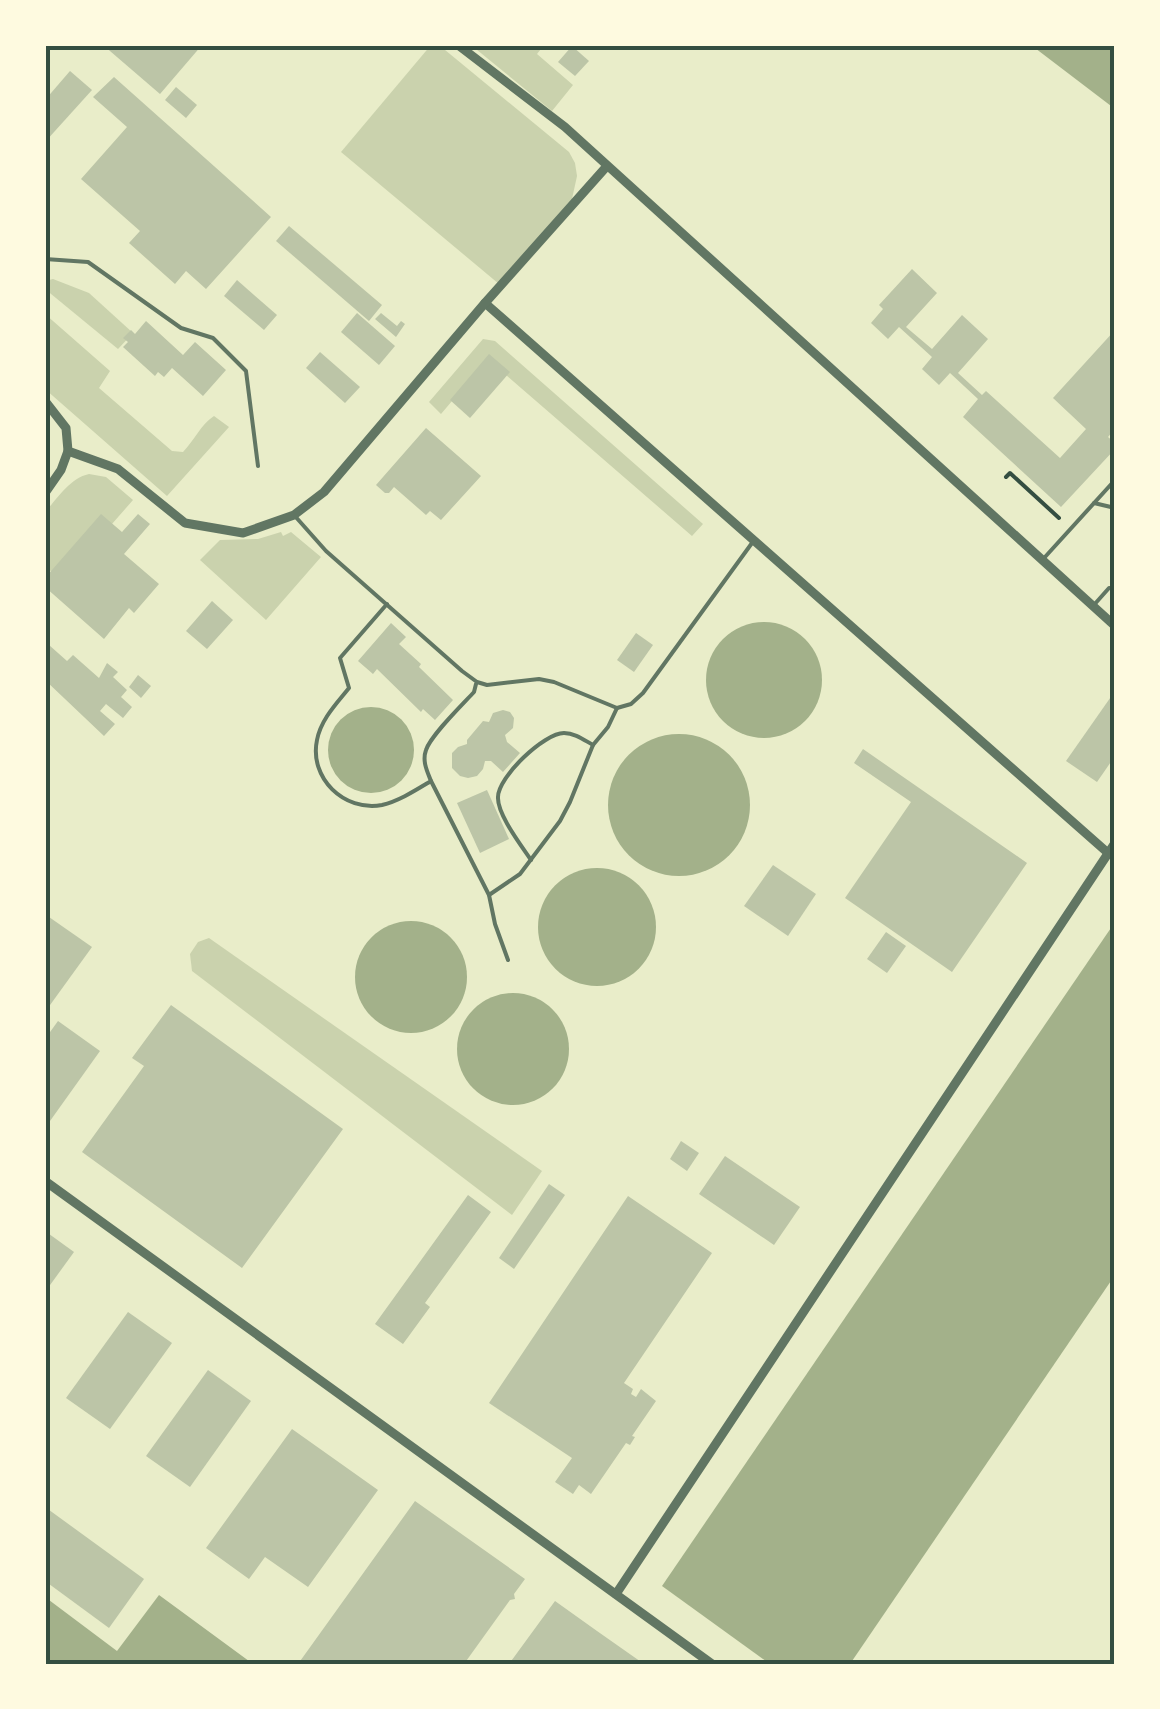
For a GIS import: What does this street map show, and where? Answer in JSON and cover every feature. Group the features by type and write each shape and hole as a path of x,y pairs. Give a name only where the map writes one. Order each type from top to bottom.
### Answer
{"street":[{"path":"458,45 565,127 1115,626"},
{"path":"68,451 118,469 184,523 243,533 294,515 324,492 607,166"},
{"path":"486,303 1108,853"},
{"path":"45,401 66,428 68,451 45,493"},
{"path":"616,1594 1115,843"},
{"path":"45,1181 712,1664"}],"lane":[{"path":"45,259 88,262 181,328 213,338 246,371 258,466"},
{"path":"1041,560 1115,480"},
{"path":"1094,503 1115,508"},
{"path":"294,515 326,551 477,682 488,685 539,679 617,708 631,704 643,693 754,541"},
{"path":"1092,606 1110,588 1115,588"},
{"path":"387,604 340,658 350,688 321,725 318,767 333,790 358,804 386,804 431,782"},
{"path":"477,682 474,692 431,740 424,765 489,895 508,960"},
{"path":"489,895 520,874 531,861 570,802 593,745 617,708"},
{"path":"531,861 502,812 500,786 550,736 567,733 593,745"}],"path":[{"path":"1006,477 1010,474 1058,518"},
{"path":"1026,488 1032,480"}],"shaded area":[{"path":"431,45 439,45 569,152 575,163 577,176 572,199 499,284 341,152"},
{"path":"471,45 544,45 537,54 573,85 552,111"},
{"path":"1031,45 1115,45 1115,109"},
{"path":"53,279 89,293 133,333 118,349 45,289 45,281"},
{"path":"45,314 110,371 99,388 172,451 183,452 214,416 229,427 167,496 45,389"},
{"path":"483,339 495,341 703,524 692,536 506,375 480,368 441,414 429,402"},
{"path":"89,474 106,477 133,500 62,581 45,566 45,512 70,484"},
{"path":"281,532 283,536 291,532 321,557 266,620 200,560 220,540 258,539"},
{"path":"764,622 786,627 805,639 817,658 822,680 817,702 805,721 786,733 764,738 742,733 723,721 711,702 706,680 711,658 723,639 742,627"},
{"path":"371,707 401,720 414,750 401,780 371,793 341,780 328,750 341,720"},
{"path":"679,734 706,740 729,755 744,778 750,805 744,832 729,855 706,870 679,876 652,870 629,855 614,832 608,805 614,778 629,755 652,740"},
{"path":"597,868 620,872 639,885 652,904 656,927 652,950 639,969 620,982 597,986 574,982 555,969 542,950 538,927 542,904 555,885 574,872"},
{"path":"411,921 432,925 450,938 463,956 467,977 463,998 450,1016 432,1029 411,1033 390,1029 372,1016 359,998 355,977 359,956 372,938 390,925"},
{"path":"1115,922 1115,1275 850,1664 770,1664 662,1586"},
{"path":"209,938 542,1171 512,1215 192,971 190,954 198,942"},
{"path":"513,993 534,997 552,1010 565,1028 569,1049 565,1070 552,1088 534,1101 513,1105 492,1101 474,1088 461,1070 457,1049 461,1028 474,1010 492,997"},
{"path":"159,1595 253,1664 45,1664 45,1597 117,1651"}],"building":[{"path":"103,45 202,45 160,94"},
{"path":"572,46 589,61 575,76 558,62"},
{"path":"70,71 92,90 45,142 45,100"},
{"path":"114,77 271,217 206,289 186,271 175,284 129,243 140,231 81,179 127,127 93,97"},
{"path":"176,87 197,105 186,118 165,100"},
{"path":"289,226 382,305 369,321 276,241"},
{"path":"912,269 937,293 906,327 932,349 962,315 988,339 958,373 982,395 986,391 1060,458 1086,429 1053,398 1115,330 1115,429 1108,437 1115,443 1115,449 1061,507 963,417 978,399 950,373 939,385 922,369 932,357 899,327 888,339 871,323 883,309 879,305"},
{"path":"237,280 277,315 264,330 224,296"},
{"path":"357,313 395,346 379,365 341,332"},
{"path":"381,313 397,326 401,321 405,324 396,337 375,319"},
{"path":"146,321 183,355 195,342 226,370 203,396 172,368 164,377 158,372 155,376 123,347 128,342 123,338 131,330 135,334"},
{"path":"320,352 360,387 345,403 306,368"},
{"path":"489,354 510,372 470,418 450,400"},
{"path":"426,428 481,476 441,520 430,511 426,515 394,487 385,493 376,485"},
{"path":"101,514 122,532 138,514 150,524 124,554 159,584 134,613 129,608 104,639 45,587 45,578"},
{"path":"212,601 233,620 207,649 186,631"},
{"path":"391,623 406,637 399,644 453,700 435,720 423,709 421,712 377,669 373,674 358,661"},
{"path":"636,633 653,645 634,672 617,660"},
{"path":"45,645 67,661 73,655 99,678 107,663 118,672 113,677 127,690 121,697 132,707 123,718 106,704 100,711 115,724 104,736 45,680"},
{"path":"138,675 151,686 141,698 129,687"},
{"path":"1115,691 1115,756 1097,782 1066,761"},
{"path":"503,710 514,718 513,728 505,735 507,742 520,753 503,772 491,761 485,761 477,776 460,776 452,768 452,753 467,744 483,721 489,722 493,713"},
{"path":"863,749 1027,863 952,972 845,898 911,802 854,763"},
{"path":"487,790 509,839 480,853 457,803"},
{"path":"773,865 816,894 788,936 744,906"},
{"path":"49,917 92,947 45,1012 45,923"},
{"path":"886,932 906,946 887,973 867,959"},
{"path":"171,1005 343,1129 242,1268 82,1152 144,1066 132,1058"},
{"path":"58,1021 100,1051 45,1128 45,1039"},
{"path":"681,1141 699,1153 687,1171 670,1159"},
{"path":"725,1156 800,1207 774,1245 699,1194"},
{"path":"549,1184 565,1195 514,1269 499,1258"},
{"path":"468,1195 491,1212 425,1303 430,1307 403,1344 375,1324"},
{"path":"628,1196 712,1253 624,1383 636,1397 641,1389 656,1401 630,1445 626,1443 591,1494 579,1485 573,1494 555,1482 572,1458 489,1403"},
{"path":"45,1231 74,1252 45,1292"},
{"path":"128,1312 172,1343 110,1429 66,1398"},
{"path":"208,1370 251,1401 190,1487 146,1456"},
{"path":"292,1429 378,1490 308,1587 265,1557 249,1579 206,1548"},
{"path":"415,1501 525,1579 514,1594 515,1599 510,1600 464,1664 298,1664"},
{"path":"45,1507 144,1579 109,1628 45,1581"},
{"path":"555,1601 597,1631 644,1664 509,1664"}]}
